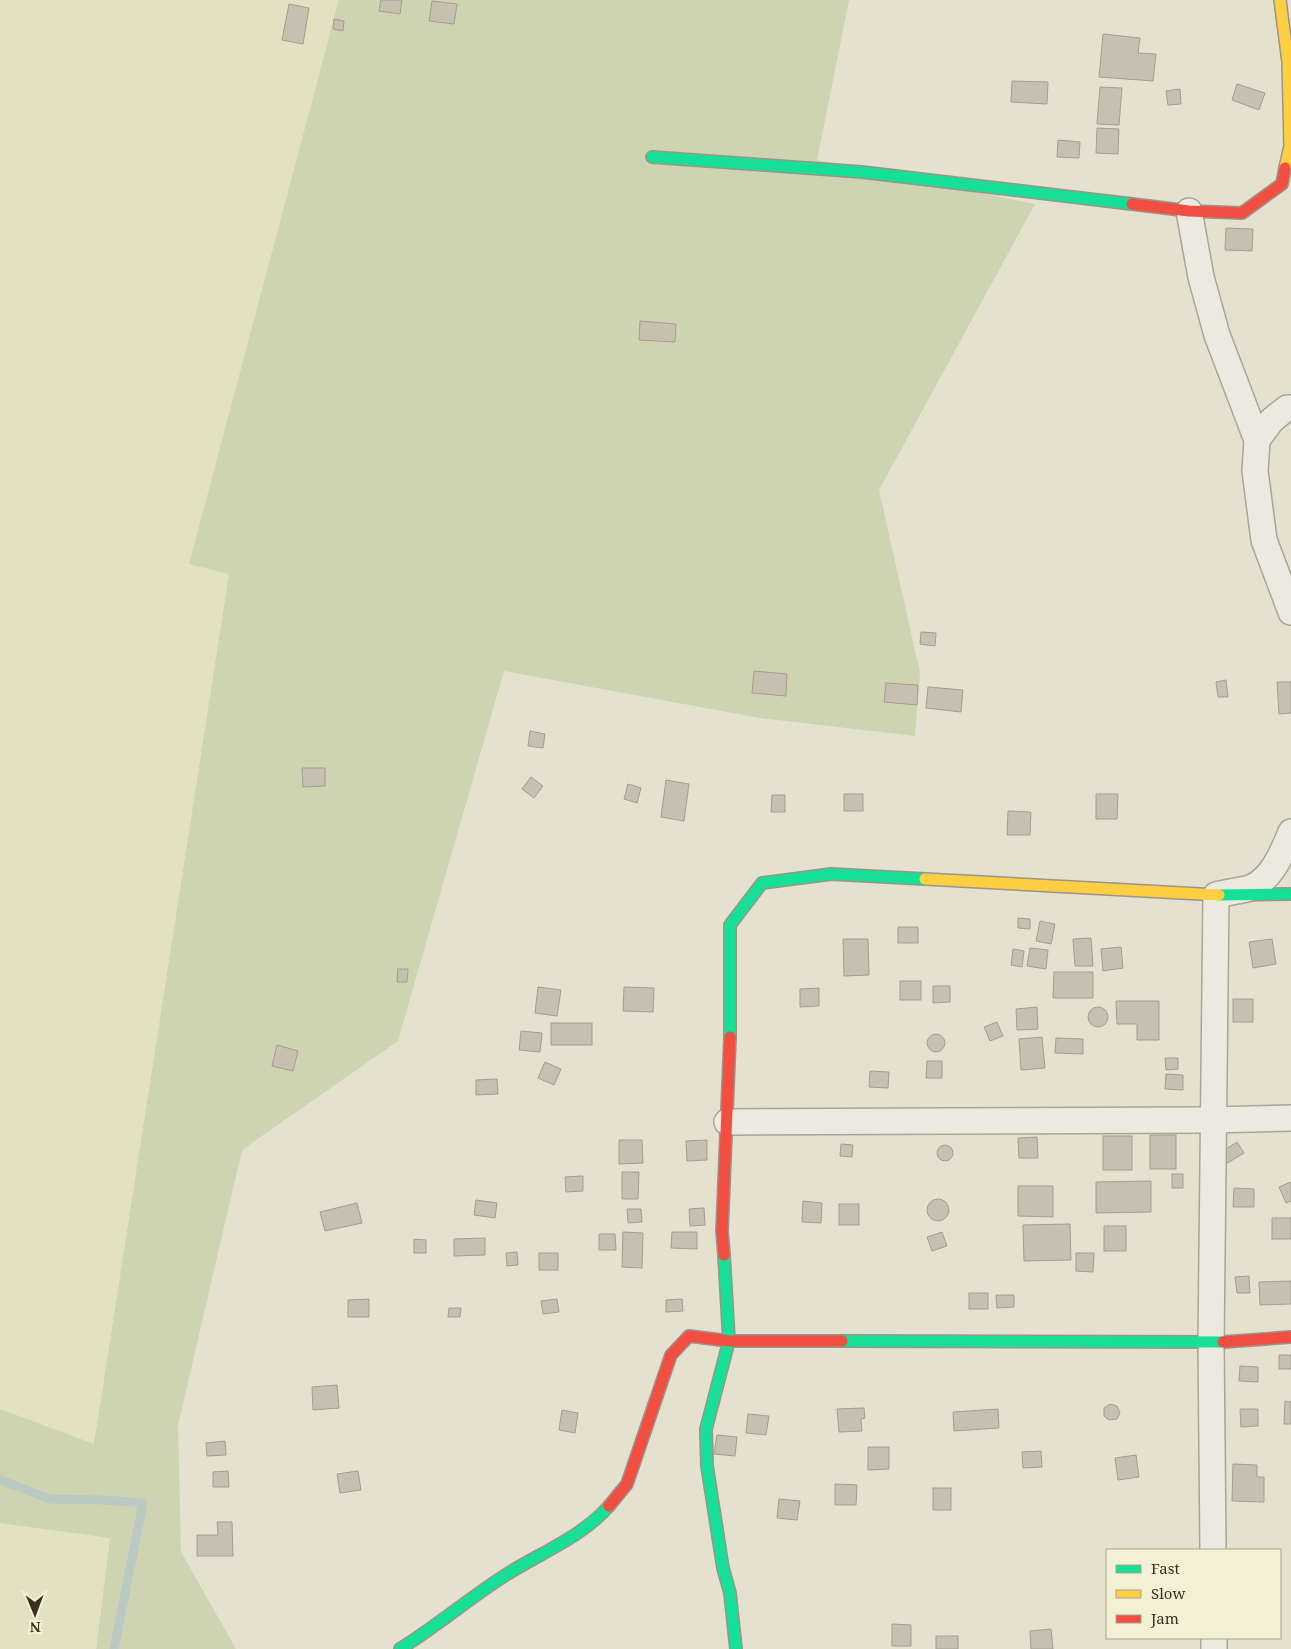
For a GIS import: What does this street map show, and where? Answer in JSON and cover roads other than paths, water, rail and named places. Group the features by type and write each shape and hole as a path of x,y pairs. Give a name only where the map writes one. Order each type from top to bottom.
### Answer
{"street":[{"path":"652,157 862,172 1189,211 1242,213 1282,184 1290,146 1288,62 1280,0"},
{"path":"1189,211 1201,277 1217,335 1256,440 1255,471 1264,540 1291,612"},
{"path":"1256,440 1272,420 1287,408 1291,408"},
{"path":"1216,895 1252,887 1265,877 1280,858 1291,832"},
{"path":"736,1649 730,1593 723,1568 707,1457 706,1429 729,1341 722,1231 731,1006 730,925 762,883 831,874 1216,895 1291,894"},
{"path":"1213,1549 1211,1343 1212,1120 1216,895"},
{"path":"727,1122 1291,1118"},
{"path":"400,1649 424,1634 501,1578 574,1536 600,1517 627,1484 671,1355 689,1336 729,1341 1211,1343 1291,1337"}],"waterway":[{"path":"0,1480 50,1499 143,1503 114,1649"}]}
